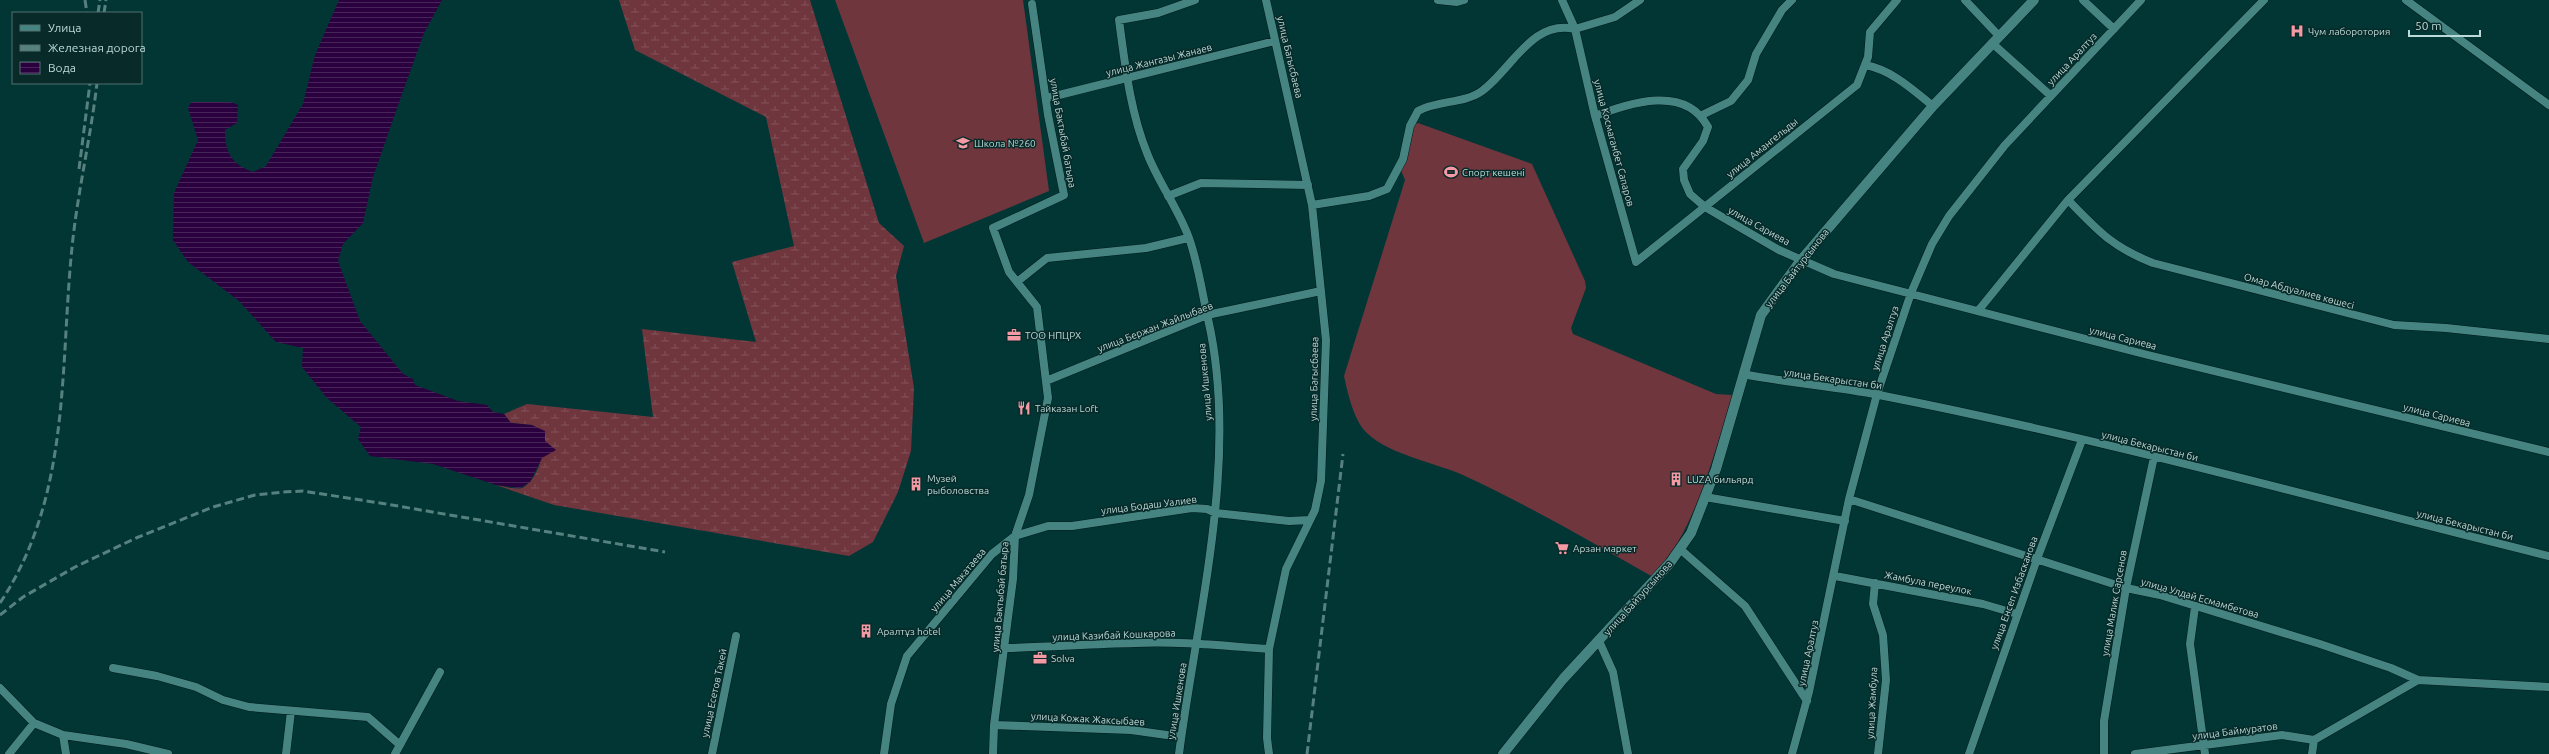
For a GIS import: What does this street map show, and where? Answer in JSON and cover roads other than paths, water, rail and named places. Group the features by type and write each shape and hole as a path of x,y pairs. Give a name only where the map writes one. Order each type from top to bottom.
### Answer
{"street":[{"name":"улица Ишкенова","path":"1179,754 1216,513 1219,434 1215,361 1207,315 1188,238 1146,153 1128,79 1119,20 1158,13 1195,0"},
{"name":"улица Багысбаева","path":"1266,0 1312,205 1326,340 1321,481 1315,510 1286,569 1269,649 1267,738 1269,754"},
{"path":"1438,0 1457,2 1464,0"},
{"name":"улица Космаганбет Сапаров","path":"1562,0 1575,29 1595,116 1636,262"},
{"path":"1312,205 1369,196 1387,189 1403,160 1410,126 1418,111 1469,97 1482,91 1534,38 1560,27 1575,29 1615,16 1640,0"},
{"path":"1595,116 1632,103 1665,100 1688,104 1702,115 1731,101 1748,80 1756,54 1782,10 1792,0"},
{"name":"улица Амангельды","path":"1636,262 1857,85 1868,57 1870,32 1897,0"},
{"path":"1965,0 1996,40 2051,96"},
{"name":"улица Байтурсынова","path":"1503,754 1563,679 1670,563 1691,532 1716,469 1761,315 1801,260 1933,106 2034,0"},
{"path":"2083,0 2114,29"},
{"name":"улица Аралтуз","path":"1792,754 1807,701 1835,576 1849,499 1877,394 1911,294 1932,244 1949,216 2005,145 2141,0"},
{"path":"1978,311 2068,200 2264,0"},
{"path":"2406,0 2549,105"},
{"name":"улица Бактыбай батыра","path":"993,754 994,725 1006,648 1015,536 1029,496 1048,398 1036,308 1009,272 993,228 1064,195 1048,115 1047,98 1035,31 1032,4"},
{"name":"улица Жангазы Жанаев","path":"1047,98 1128,79 1275,41"},
{"path":"1865,65 1881,68 1893,75 1933,106"},
{"name":"улица Сариева","path":"1702,115 1708,126 1703,141 1683,170 1684,180 1690,194 1704,207 1779,250 1834,274 2148,355 2549,452"},
{"path":"1168,196 1201,183 1308,185"},
{"name":"Омар Абдуәлиев көшесі","path":"2068,200 2106,239 2134,255 2153,263 2394,325 2446,328 2549,339"},
{"path":"1016,282 1047,258 1146,248 1188,238"},
{"name":"улица Бержан Жайлыбаев","path":"1046,381 1207,315 1321,291"},
{"name":"улица Бекарыстан би","path":"1743,374 1791,384 1877,394 2082,440 2549,556"},
{"name":"улица Енсеп Избасканова","path":"1969,754 2017,614 2082,440"},
{"name":"улица Малик Сарсенов","path":"2104,754 2104,722 2126,588 2154,457"},
{"path":"1705,497 1845,521"},
{"name":"улица Улдай Есмамбетова","path":"1849,499 2126,588 2160,595 2195,607 2320,644 2391,668 2418,680 2549,687"},
{"name":"улица Бодаш Уалиев","path":"1015,536 1048,526 1072,526 1192,508 1207,509 1216,513 1289,521 1310,520"},
{"name":"улица Макатаева","path":"884,754 891,704 907,656 992,554 1015,536"},
{"path":"1680,549 1745,606 1807,701"},
{"name":"Жамбула переулок","path":"1835,576 1983,604 2017,614"},
{"name":"улица Жамбула","path":"1875,583 1873,604 1883,635 1886,680 1878,754"},
{"path":"2195,607 2190,644 2205,754"},
{"name":"улица Есетов Такей","path":"712,754 736,636"},
{"name":"улица Байтурсынова","path":"1599,641 1613,672 1628,754"},
{"name":"улица Казибай Кошкарова","path":"1006,648 1084,647 1135,643 1196,644 1269,649"},
{"path":"113,668 157,676 196,687 235,704 291,711 368,717 400,745"},
{"path":"395,754 440,672"},
{"path":"2312,754 2314,740 2418,680"},
{"path":"0,688 34,724 62,735 126,744 168,754"},
{"path":"286,754 291,711"},
{"path":"9,754 34,724"},
{"name":"улица Кожак Жаксыбаев","path":"994,725 1131,730 1181,737"},
{"path":"62,735 66,754"},
{"name":"улица Баймуратов","path":"2135,754 2282,735 2314,740"}],"water":[{"path":"339,0 442,0 424,33 402,94 373,177 363,223 343,244 338,261 360,321 403,374 413,379 415,385 458,401 487,405 493,412 504,414 511,423 532,425 545,431 545,441 556,450 542,458 530,482 520,488 496,485 433,464 370,456 358,439 361,427 327,398 302,367 303,348 276,342 239,301 188,262 173,240 174,193 198,140 188,108 191,102 231,102 238,105 237,123 225,130 228,151 234,161 245,169 253,172 266,166 303,104 315,55"}],"railway":[{"path":"85,0 87,12"},
{"path":"98,12 100,0"},
{"path":"104,12 106,0"},
{"path":"79,169 90,84"},
{"path":"0,603 24,561 40,517 51,472 59,426 73,238 97,84"},
{"path":"1307,754 1343,454"},
{"path":"0,615 23,597 75,567 136,538 213,507 255,495 283,492 303,491 386,504 665,552"}],"place":[{"name":"Чум лаборотория","path":"2297,31"},
{"name":"Школа №260","path":"963,143"},
{"name":"Спорт кешені","path":"1451,172"},
{"name":"ТОО НПЦРХ","path":"1014,335"},
{"name":"Тайказан Loft","path":"1024,408"},
{"name":"LUZA бильярд","path":"1676,479"},
{"name":"Музей рыболовства","path":"916,484"},
{"name":"Арзан маркет","path":"1562,548"},
{"name":"Аралтұз hotel","path":"866,631"},
{"name":"Solva","path":"1040,658"}]}
